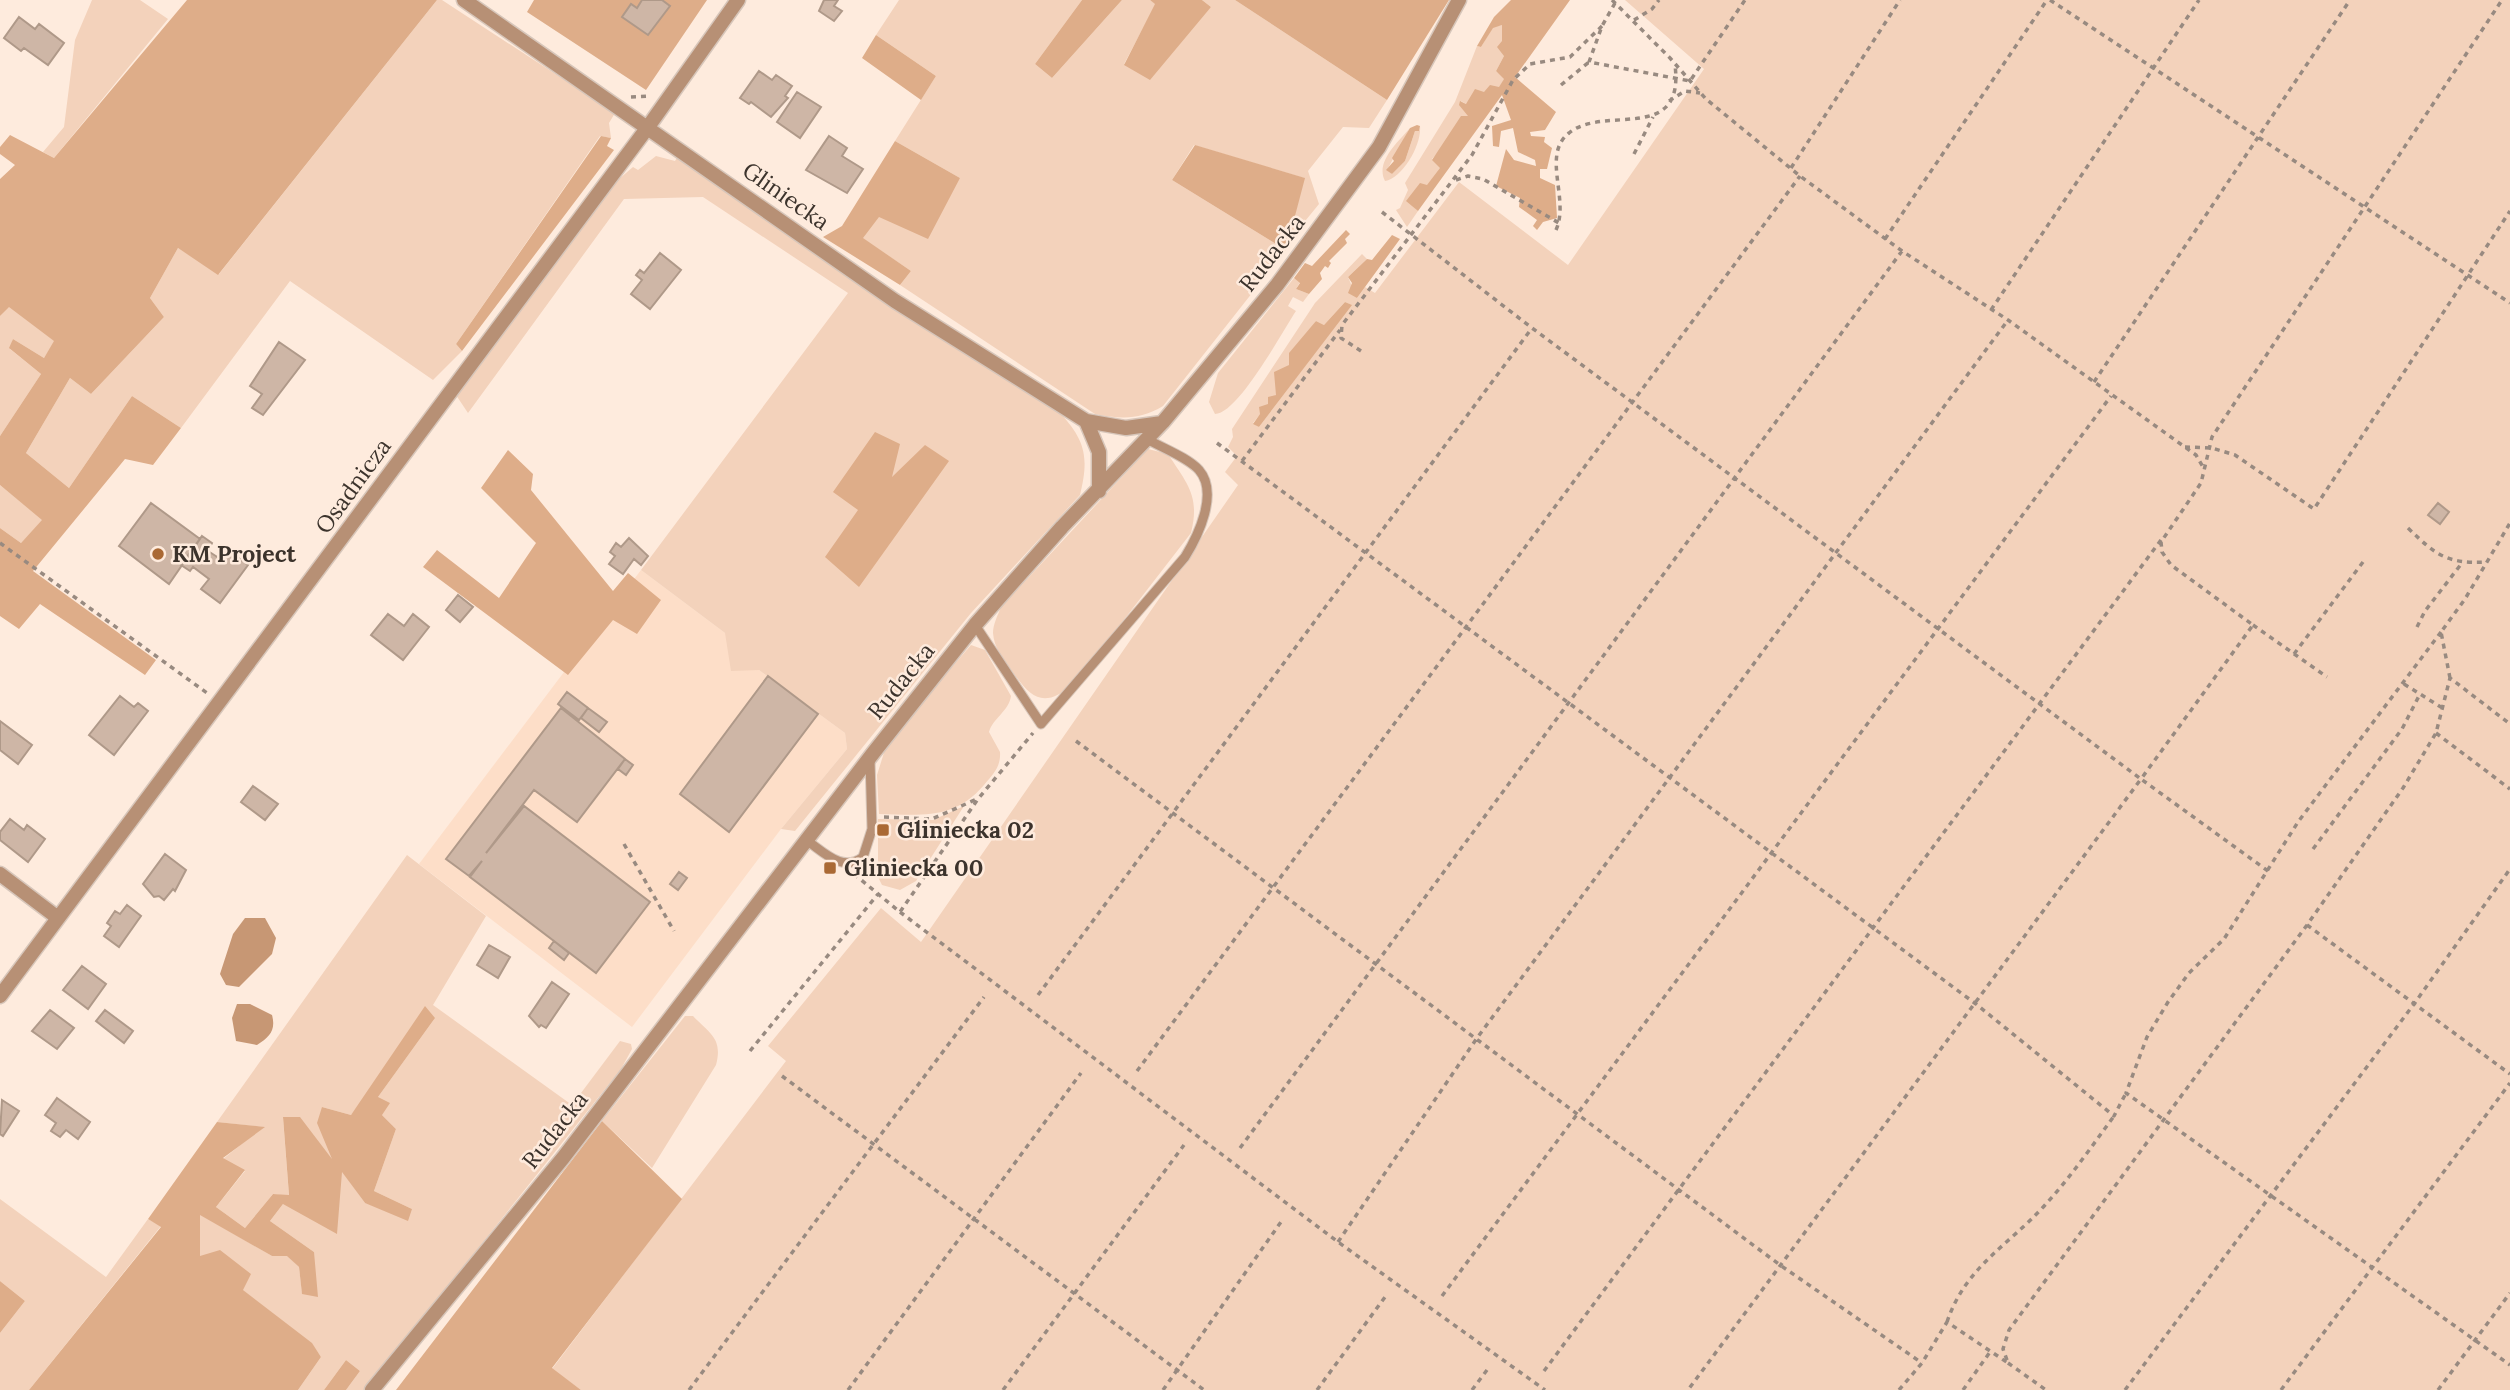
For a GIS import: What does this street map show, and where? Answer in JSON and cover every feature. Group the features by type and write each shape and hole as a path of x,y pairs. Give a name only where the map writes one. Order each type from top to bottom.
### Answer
{"street":[{"name":"Gliniecka","path":"464,0 895,301 1086,421 1126,428 1163,422"},
{"name":"Osadnicza","path":"0,996 649,127 738,0"},
{"name":"Rudacka","path":"372,1390 563,1158 873,752 975,625 1163,422 1277,285 1368,164 1396,120 1433,44 1459,0"},
{"path":"1086,421 1099,452 1099,491"},
{"path":"0,874 58,918"}],"lane":[{"path":"975,625 1041,724 1185,557 1197,534 1205,508 1206,489 1199,471 1147,439"},
{"path":"806,840 841,864 855,863 866,853 871,836 869,771 873,752"}],"path":[{"path":"1634,20 1652,9 1659,0"},
{"path":"1690,81 1745,0"},
{"path":"1791,168 1900,0"},
{"path":"1885,239 2049,0 2154,66 2510,303"},
{"path":"1990,310 2199,0"},
{"path":"2094,382 2350,0"},
{"path":"1544,1371 2163,538 2201,483 2207,448 2502,0"},
{"path":"1560,85 1589,62 1614,2 1675,63 1701,94 1800,176 1902,251 2008,320 2199,457 2204,473"},
{"path":"1242,461 1454,181 1513,80 1534,63 1570,57 1602,26"},
{"path":"1589,62 1690,81"},
{"path":"1669,101 1675,79 1675,63"},
{"path":"1634,154 1654,115 1669,101 1689,90 1701,94"},
{"path":"1556,230 1562,206 1556,157 1563,138 1576,128 1589,124 1654,115"},
{"path":"1454,181 1468,176 1483,179 1559,223"},
{"path":"1137,1071 1800,176"},
{"path":"2180,445 2235,455 2314,509 2510,211"},
{"path":"1382,212 1735,480 2268,871"},
{"path":"1240,1148 1902,251"},
{"path":"1338,1242 1477,1038 2008,320"},
{"path":"1341,328 1341,338 1361,351"},
{"path":"1038,995 1532,328"},
{"path":"1442,1296 2111,396"},
{"path":"1217,443 1976,1004 2114,1116"},
{"path":"1899,1390 1922,1363 1947,1322 1960,1290 1975,1269 2048,1203 2114,1116 2126,1093 2147,1037 2168,1002 2189,973 2224,939 2298,822 2441,632 2510,523"},
{"path":"2408,528 2439,555 2462,563 2487,562"},
{"path":"2163,538 2162,552 2171,565 2327,677"},
{"path":"0,543 220,703"},
{"path":"2294,654 2367,558"},
{"path":"2417,627 2425,611 2462,563"},
{"path":"1688,1390 1976,1004 2253,625"},
{"path":"2008,1363 2003,1349 2009,1330 2307,925 2403,788 2435,733 2444,709 2450,678 2441,632"},
{"path":"2450,678 2510,724"},
{"path":"2403,684 2444,709"},
{"path":"2313,849 2402,729 2420,694"},
{"path":"900,912 978,799 1041,724"},
{"path":"2435,733 2510,789"},
{"path":"1076,741 1780,1265 1922,1363"},
{"path":"871,816 932,819 978,799"},
{"path":"624,844 674,931"},
{"path":"841,864 900,912 1338,1242 1545,1390"},
{"path":"2125,1390 2414,1004 2510,869"},
{"path":"750,1051 878,894"},
{"path":"2307,925 2510,1074"},
{"path":"689,1390 984,997"},
{"path":"848,1390 1081,1073"},
{"path":"782,1076 1204,1390"},
{"path":"2281,1390 2510,1083"},
{"path":"2126,1093 2510,1365"},
{"path":"1003,1390 1184,1145"},
{"path":"1163,1390 1283,1219"},
{"path":"2438,1390 2510,1293"},
{"path":"1317,1390 1385,1297"},
{"path":"1947,1322 2046,1390"},
{"path":"1963,1390 1990,1352"},
{"path":"1472,1390 1487,1370"}],"shaded area":[{"path":"92,0 140,0 168,19 54,158 43,152 64,127 75,40"},
{"path":"187,0 437,0 218,275 178,248 150,298 164,317 91,394 70,378 26,453 69,488 132,396 181,428 153,465 125,459 33,571 156,660 145,675 40,604 19,629 0,616 0,528 21,543 42,520 0,485 0,436 41,374 9,348 13,339 44,358 54,341 9,307 0,316 0,179 15,165 0,154 0,147 10,135 54,158"},
{"path":"437,0 442,0 615,113 609,123 611,138 600,136 456,344 462,351 433,380 290,281 181,428 132,396 69,488 26,453 70,378 91,394 164,317 150,298 178,248 219,274"},
{"path":"534,0 707,0 646,90 527,12"},
{"path":"899,0 1082,0 1035,64 1052,78 1122,0 1150,0 1156,4 1124,64 1211,7 1202,0 1235,0 1387,100 1369,128 1343,127 1308,171 1319,204 1288,242 1304,178 1194,145 1172,180 1286,250 1163,406 1146,414 1130,417 1095,414 900,285 911,271 862,238 878,217 960,178 895,141 936,76 876,35"},
{"path":"1082,0 1122,0 1052,78 1035,64"},
{"path":"1150,0 1202,0 1211,7 1150,80 1124,65 1155,4"},
{"path":"1235,0 1449,0 1387,100"},
{"path":"1511,0 1570,0 1515,77 1556,112 1545,130 1530,132 1531,136 1545,137 1544,142 1552,148 1547,169 1540,169 1540,178 1555,185 1557,218 1543,222 1537,230 1533,226 1537,220 1519,207 1520,198 1496,186 1506,149 1514,160 1536,166 1535,160 1518,152 1513,128 1501,131 1499,147 1493,146 1492,126 1511,120 1502,95 1418,211 1406,201 1420,183 1427,185 1440,168 1432,160 1461,116 1468,116 1459,105 1460,101 1466,104 1475,89 1484,92 1490,85 1499,87 1504,79 1496,71 1504,56 1497,47 1502,41 1502,25 1493,28 1481,47 1477,46 1494,17"},
{"path":"1625,0 2510,0 2510,1390 581,1390 552,1369 786,1061 768,1046 881,908 921,942 1238,485 1225,472 1237,456 1228,447 1233,437 1232,429 1315,303 1362,254 1367,259 1348,277 1357,298 1365,287 1375,293 1459,182 1568,265 1704,69","holes":["1345,302 1351,305 1259,427 1253,423 1276,395 1289,365 1316,321 1324,325"]},
{"path":"1502,25 1504,56 1496,71 1505,78 1499,88 1466,104 1461,101 1469,117 1432,159 1441,168 1427,186 1407,200 1418,211 1407,227 1396,210 1400,208 1408,190 1405,183 1455,102 1477,46 1481,47 1493,27"},
{"path":"876,35 936,76 921,100 862,58"},
{"path":"1420,126 1420,133 1415,151 1405,167 1392,179 1385,181 1383,167 1389,153 1410,128 1387,170 1392,174 1405,161 1415,131 1419,131"},
{"path":"1420,126 1419,131 1415,131 1405,161 1392,174 1386,170 1394,161 1392,158 1410,128"},
{"path":"601,136 611,138 607,146 614,150 462,351 456,344"},
{"path":"895,141 960,178 928,239 879,217 863,238 911,271 900,285 823,237 842,226"},
{"path":"1195,145 1305,178 1286,250 1172,180"},
{"path":"656,156 675,161 678,156 1060,413 1075,432 1083,451 1084,471 1080,495 971,613 795,831 781,829 847,749 845,733 759,670 731,671 725,633 641,570 848,293 703,197 624,199 468,413 456,395 612,185 633,167 638,170"},
{"path":"1346,230 1350,234 1345,239 1347,243 1329,261 1331,263 1328,268 1325,266 1320,273 1322,279 1309,294 1296,289 1300,283 1294,278 1305,263 1312,266"},
{"path":"1392,235 1400,239 1357,298 1348,293 1352,283 1348,277 1367,259 1372,260"},
{"path":"1294,278 1300,282 1296,289 1309,294 1303,302 1293,297 1288,306 1296,311 1259,370 1235,401 1215,414 1209,402 1218,373"},
{"path":"1345,302 1352,305 1259,427 1253,424 1260,414 1259,407 1268,404 1268,397 1276,395 1274,372 1289,365 1289,353 1316,321 1324,325"},
{"path":"9,306 55,341 44,358 13,339 10,349 41,374 0,436 0,316"},
{"path":"875,432 900,444 892,477 925,445 949,461 859,587 825,557 858,510 833,492"},
{"path":"1148,449 1168,454 1186,483 1194,509 1191,533 1075,683 1054,696 1038,697 1025,687 997,648 993,630 1001,607"},
{"path":"508,450 533,474 531,490 613,591 628,573 661,600 637,634 613,620 568,675 423,567 437,550 499,598 536,543 481,488"},
{"path":"0,485 43,520 21,543 0,528"},
{"path":"641,570 725,633 759,670 845,733 847,749 781,829 632,1027 419,864"},
{"path":"971,645 985,650 1011,696 989,732 1000,752 996,770 973,796 949,810 923,814 879,814 877,775 887,743"},
{"path":"964,806 916,881 900,890 882,885 878,877 878,819 933,820"},
{"path":"407,855 486,916 433,1005 572,1105 620,1041 631,1044 632,1049 621,1069 365,1390 346,1390 360,1371 346,1360 324,1390 298,1390 321,1357 312,1344 200,1257 200,1214 272,1256 287,1255 299,1267 302,1293 314,1252 270,1221 283,1204 342,1171 365,1203 412,1209 374,1191 396,1129 382,1115 378,1097 435,1018 351,1115 322,1107 334,1162 283,1118 289,1196 273,1194 245,1228 216,1207 245,1171 223,1159 263,1127 217,1122"},
{"path":"245,918 265,918 276,938 272,954 239,987 226,985 220,974 233,934"},
{"path":"237,1004 250,1004 272,1015 271,1033 257,1045 236,1041 232,1018"},
{"path":"425,1006 435,1018 378,1097 390,1103 382,1115 396,1129 374,1191 412,1209 408,1221 365,1203 342,1172 337,1234 283,1204 270,1221 314,1252 318,1297 302,1294 299,1267 287,1256 272,1256 200,1215 200,1256 220,1250 251,1274 243,1290 312,1343 321,1357 298,1390 29,1390 161,1227 148,1219 217,1122 265,1127 223,1158 245,1170 216,1207 245,1228 273,1194 289,1195 283,1117 300,1117 332,1159 317,1123 322,1107 351,1115"},
{"path":"685,1016 693,1016 710,1032 718,1048 718,1056 716,1065 652,1168 602,1121"},
{"path":"602,1121 682,1199 552,1368 581,1390 396,1390"},
{"path":"0,1199 106,1277 148,1219 161,1226 29,1390 0,1390 0,1333 25,1301 0,1281"},
{"path":"0,1281 25,1301 0,1333"},
{"path":"346,1360 360,1371 346,1390 324,1390"}],"building":[{"path":"642,0 662,0 670,6 648,35 622,17 631,4 637,8"},
{"path":"824,0 838,0 834,6 842,11 834,21 819,11"},
{"path":"19,17 35,29 39,24 64,43 48,65 24,48 21,51 4,38"},
{"path":"759,71 772,80 776,75 792,86 785,96 788,98 771,117 751,102 749,104 740,98"},
{"path":"797,92 821,107 800,138 777,122"},
{"path":"829,136 847,148 842,156 863,169 847,193 806,170"},
{"path":"660,253 681,270 650,309 631,294 642,280 636,275 640,270 644,273"},
{"path":"279,342 305,360 263,415 252,408 262,394 250,386"},
{"path":"151,503 200,539 169,584 119,546"},
{"path":"2438,503 2449,512 2440,524 2428,515"},
{"path":"202,536 212,543 208,551 222,560 229,551 248,565 220,603 201,589 209,579 193,567 190,571 181,565"},
{"path":"629,538 648,556 641,565 634,559 623,574 609,564 615,556 610,552 616,543 621,547"},
{"path":"458,595 473,607 460,622 446,610"},
{"path":"388,614 404,626 413,614 429,627 403,660 371,635"},
{"path":"768,676 818,714 729,832 680,794"},
{"path":"567,692 588,708 579,720 558,704"},
{"path":"120,696 134,707 138,703 148,711 114,755 89,735"},
{"path":"561,708 625,759 577,822 534,790 486,853 524,806 650,902 596,973 470,877 482,861 469,876 446,859"},
{"path":"588,708 607,722 599,732 581,718"},
{"path":"0,721 32,745 18,764 0,750"},
{"path":"625,759 633,765 626,775 618,769"},
{"path":"253,786 278,804 265,820 241,802"},
{"path":"10,819 24,830 27,825 45,839 28,862 0,840 0,832"},
{"path":"165,854 186,870 175,891 173,889 164,900 159,896 154,897 143,884"},
{"path":"679,872 687,878 678,890 670,884"},
{"path":"127,905 141,916 119,947 104,936 111,926 107,923 115,911 120,914"},
{"path":"554,941 569,953 564,960 549,948"},
{"path":"489,945 510,957 498,978 477,965"},
{"path":"82,966 106,984 88,1009 63,990"},
{"path":"552,982 569,994 546,1028 541,1025 539,1027 529,1016"},
{"path":"50,1010 74,1028 57,1049 32,1031"},
{"path":"105,1010 133,1031 124,1043 96,1021"},
{"path":"57,1098 90,1122 78,1139 66,1130 60,1137 51,1131 56,1123 45,1115"},
{"path":"2,1100 19,1111 3,1136 0,1134"}],"place":[{"name":"KM Project","path":"158,554"},
{"name":"Gliniecka 02","path":"883,830"},
{"name":"Gliniecka 00","path":"830,868"}]}
